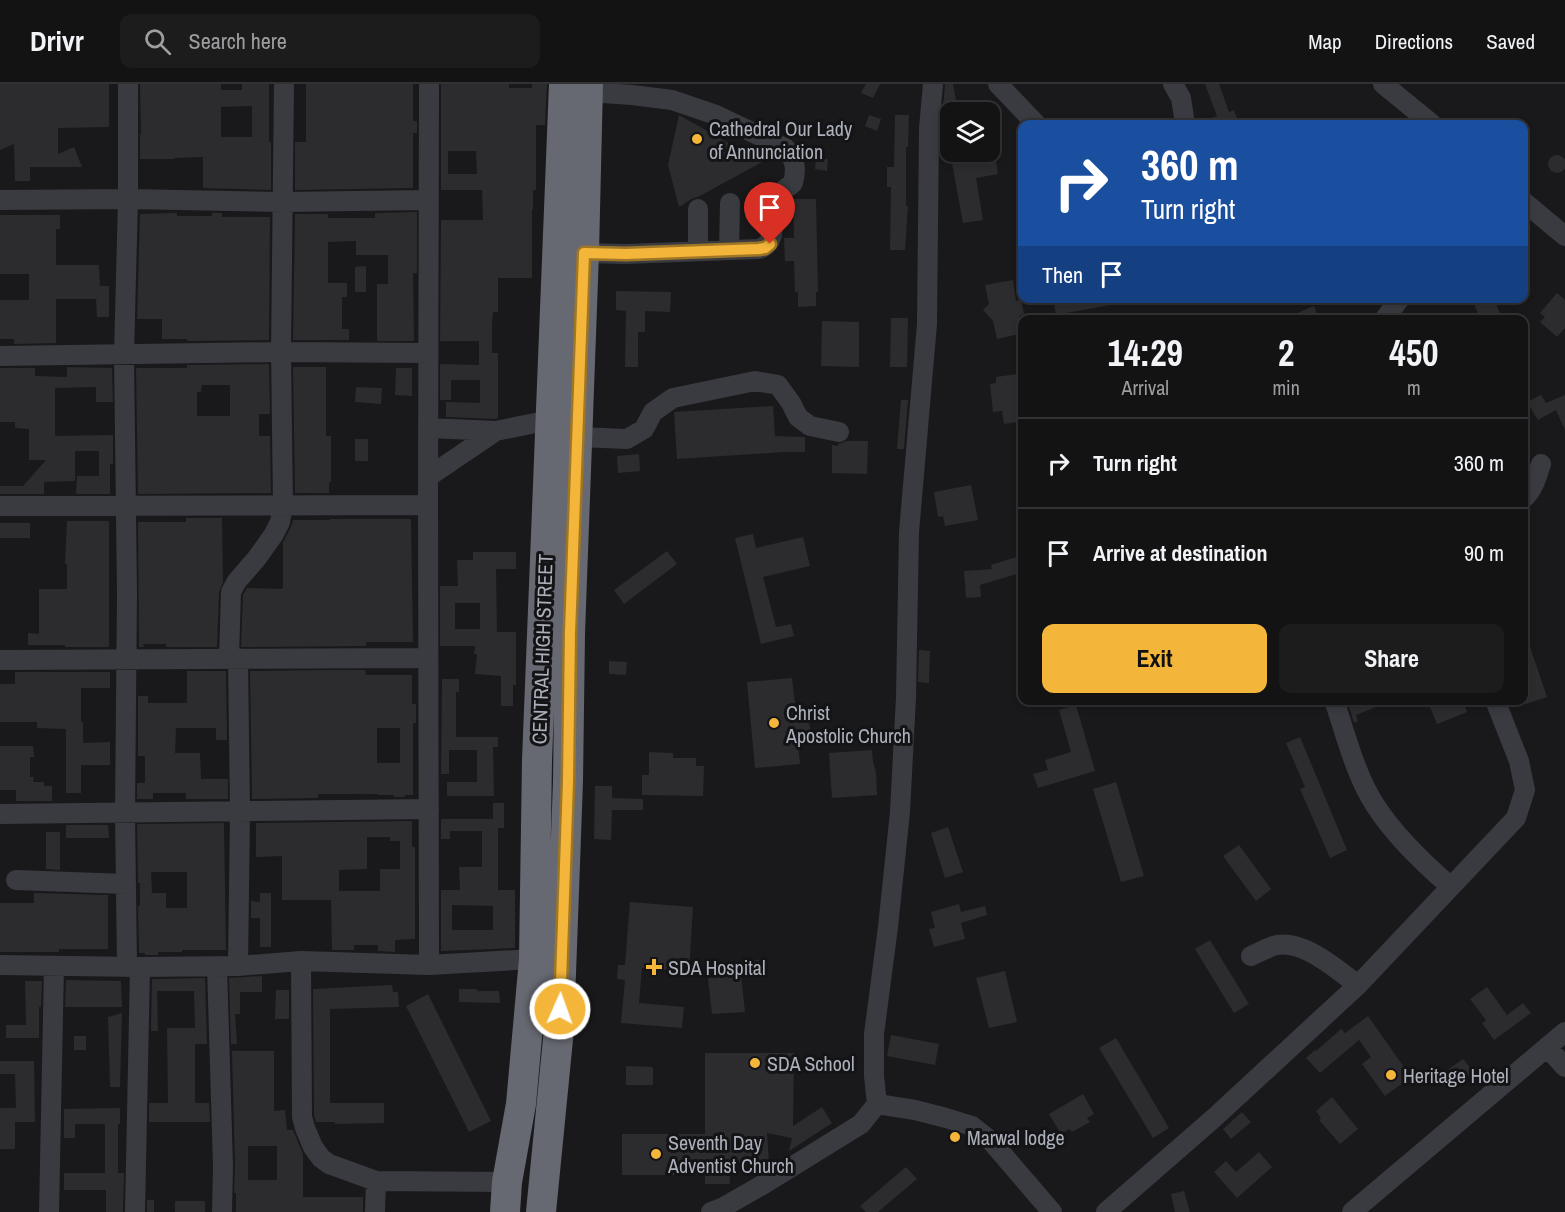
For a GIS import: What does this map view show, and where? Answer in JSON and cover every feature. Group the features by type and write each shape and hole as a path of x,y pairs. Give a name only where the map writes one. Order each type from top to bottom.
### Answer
{"highway":[{"name":"CENTRAL HIGH STREET","path":"542,1212 559,1029 568,781 570,633 584,253 580,87"},
{"name":"CENTRAL HIGH STREET","path":"505,1212 507,1182 521,1104 534,959 537,760 550,420 580,87"},
{"path":"543,617 570,633"}],"street":[{"path":"128,84 124,355 128,660 125,813 126,884 134,966 135,1212"},
{"path":"238,966 240,811 231,592 274,534 280,522 283,506 281,352 284,84"},
{"path":"429,84 429,965"},
{"path":"711,1212 764,1184 861,1124 877,1104 874,1034 900,812 906,697 909,532 927,324 929,128 933,84"},
{"path":"998,84 1032,120"},
{"path":"1173,84 1181,98 1184,120"},
{"path":"1383,84 1427,120"},
{"path":"580,87 649,91 716,115 785,148 793,157 795,168 793,183 774,201 770,244 765,248 626,254 584,253"},
{"path":"0,200 128,199 282,202 429,200"},
{"path":"729,250 730,203"},
{"path":"1528,205 1565,236"},
{"path":"698,209 698,251"},
{"path":"0,356 281,352 428,353"},
{"path":"578,437 627,439 644,429 653,412 672,398 755,381 778,385 798,417 810,426 839,432"},
{"path":"429,428 496,431 550,420"},
{"path":"428,477 496,431"},
{"path":"1528,493 1536,480 1541,464"},
{"path":"0,506 428,505"},
{"path":"0,660 428,658"},
{"path":"1336,705 1358,772 1374,804 1399,837 1450,886"},
{"path":"1106,1212 1214,1118 1358,985 1516,818 1525,790 1519,761 1497,705"},
{"path":"0,814 429,809"},
{"path":"16,880 126,884"},
{"path":"1251,956 1275,945 1293,946 1321,958 1358,985"},
{"path":"0,965 238,966 301,961 429,965 534,959"},
{"path":"301,961 302,1112 304,1128 321,1158 329,1164 376,1181 507,1182"},
{"path":"49,1212 54,966"},
{"path":"217,966 223,1166 222,1212"},
{"path":"1352,1212 1565,1032"},
{"path":"1547,1047 1565,1067"},
{"path":"877,1104 915,1110 972,1126 991,1141 1052,1212"},
{"path":"375,1212 376,1181"}],"building":[{"path":"0,84 109,84 109,127 58,128 58,154 74,147 82,167 30,167 30,181 15,181 14,144 0,150"},
{"path":"140,84 221,84 221,90 242,90 242,84 269,84 271,190 203,188 203,157 140,159","holes":["252,106 252,137 221,137 221,107"]},
{"path":"306,84 413,84 413,121 417,121 417,133 413,133 413,188 295,190 295,142 306,142"},
{"path":"441,84 509,84 509,88 532,88 532,84 547,84 545,125 536,125 532,278 498,278 498,312 493,312 492,322 492,353 498,353 498,418 495,419 446,417 446,402 480,403 480,380 451,380 451,400 440,400 440,364 479,365 479,341 440,341 441,220 483,220 482,190 441,190","holes":["448,151 476,151 477,174 448,174"]},
{"path":"866,84 880,84 873,98 861,93"},
{"path":"945,84 953,84 956,102 943,102"},
{"path":"1205,84 1219,84 1229,112 1234,110 1238,120 1206,120 1217,116"},
{"name":"Cathedral Our Lady of Annunciation","path":"679,115 762,162 679,207 668,165"},
{"path":"869,115 881,119 877,131 865,126"},
{"path":"895,115 909,115 908,147 906,147 906,206 908,206 905,250 890,250 891,187 887,187 887,167 894,167"},
{"path":"1557,155 1563,158 1566,164 1563,170 1557,173 1551,170 1548,164 1551,158"},
{"path":"816,158 828,159 827,171 815,169"},
{"path":"952,162 996,162 998,174 976,178 983,220 963,223"},
{"path":"793,199 816,199 818,292 816,292 816,306 798,307 794,261 785,261 784,238 794,238"},
{"path":"417,212 417,273 413,273 414,341 377,341 377,284 388,284 388,255 356,255 356,241 328,242 328,283 347,283 347,297 342,297 342,329 349,329 349,340 293,340 295,214 328,214 328,218 375,218 375,213"},
{"path":"177,213 177,216 212,216 212,213 222,213 222,217 270,217 269,340 162,339 162,319 137,319 140,214"},
{"path":"0,215 60,215 60,229 56,229 56,265 99,265 100,286 109,286 109,317 97,317 96,299 56,299 56,343 14,344 14,339 0,339 0,300 29,300 29,274 0,274"},
{"path":"366,266 366,292 355,292 355,267"},
{"path":"1013,280 1016,301 1022,303 1024,314 1018,315 1018,334 997,339 993,321 983,310 989,304 985,285"},
{"path":"616,291 671,292 670,312 645,311 645,332 638,332 638,367 625,367 626,311 616,310"},
{"path":"1557,293 1565,300 1565,328 1557,337 1540,322 1545,317 1540,313"},
{"path":"1054,303 1116,303 1116,304 1056,315"},
{"path":"1474,303 1496,303 1500,315 1478,315"},
{"path":"1314,306 1317,315 1293,315"},
{"path":"891,318 908,318 907,367 890,367"},
{"path":"822,321 859,322 859,367 821,366"},
{"path":"269,364 270,414 259,414 259,436 270,436 271,493 138,494 136,368 187,368 187,365","holes":["202,385 230,385 230,416 197,416 197,392 201,392"]},
{"path":"67,367 112,368 113,402 96,402 96,387 55,388 55,436 113,435 110,494 76,494 77,476 99,476 99,451 75,451 75,481 44,482 44,494 0,494 0,486 23,486 46,460 29,460 29,429 15,428 15,422 0,422 0,368 35,368 35,376 67,377"},
{"path":"293,367 326,367 326,436 331,436 329,493 295,493"},
{"path":"396,368 412,368 412,396 395,395"},
{"path":"1017,374 1018,422 1004,424 1002,411 993,412 990,384 996,383 996,377"},
{"path":"356,387 382,388 381,404 355,402"},
{"path":"1541,395 1546,403 1565,395 1565,430 1556,410 1538,420 1528,402"},
{"path":"901,400 908,400 904,449 897,449"},
{"path":"773,406 775,436 805,437 805,452 677,459 674,412"},
{"path":"355,439 368,439 368,461 355,461"},
{"path":"847,441 868,441 867,474 832,473 832,445 838,446"},
{"path":"639,454 640,471 618,473 617,456"},
{"path":"971,485 978,520 945,526 943,516 938,517 934,492"},
{"path":"186,518 222,518 223,582 219,592 217,647 166,647 166,644 143,644 144,647 139,647 138,522 186,522"},
{"path":"411,519 413,642 366,642 366,646 241,647 243,595 247,588 282,589 283,542 293,520"},
{"path":"67,521 109,521 109,647 28,645 28,633 39,634 39,589 67,589 67,564 65,564"},
{"path":"0,523 30,523 30,538 0,538"},
{"path":"753,534 756,548 803,537 810,566 763,577 776,627 791,624 794,636 761,644 735,538"},
{"path":"667,551 677,564 624,604 614,590"},
{"path":"473,552 516,552 516,569 496,569 497,632 516,632 516,685 513,685 513,706 501,706 501,676 475,674 477,654 474,654 475,646 440,646 440,586 458,586 457,560 473,560","holes":["455,603 480,603 480,629 455,629"]},
{"path":"1018,557 1018,574 980,585 981,597 966,598 964,571 992,569 991,565"},
{"path":"1528,641 1547,697 1528,703"},
{"path":"919,650 930,651 929,683 918,682"},
{"path":"609,661 627,662 626,675 609,674"},
{"path":"365,670 366,675 412,675 412,704 416,704 416,723 413,723 413,795 394,797 394,795 378,794 318,794 318,798 252,799 250,671","holes":["377,728 400,728 400,763 377,763"]},
{"path":"187,671 226,671 227,740 216,740 216,728 176,728 175,753 200,753 201,779 228,779 228,799 186,799 186,793 153,793 153,799 137,799 137,783 145,783 145,756 138,756 138,696 148,696 148,703 187,703"},
{"path":"15,672 110,672 110,688 81,688 83,743 110,742 110,765 81,765 81,793 66,793 66,729 37,728 37,722 0,722 0,684 15,684"},
{"name":"Christ Apostolic Church","path":"792,678 796,713 805,710 811,730 797,734 800,764 755,768 747,682"},
{"path":"442,679 459,679 459,692 456,692 456,737 498,737 498,747 493,747 494,796 447,796 447,782 477,782 477,750 449,750 449,774 441,774"},
{"path":"1076,705 1095,771 1038,788 1033,774 1048,770 1045,760 1071,752 1059,710"},
{"path":"1349,705 1381,705 1356,715 1358,721 1354,723"},
{"path":"1429,705 1465,705 1467,712 1437,724"},
{"path":"1300,737 1347,850 1330,858 1300,789 1305,787 1286,743"},
{"path":"0,746 33,746 34,757 30,757 30,777 34,777 33,782 44,782 44,786 52,786 52,801 16,801 16,790 0,790"},
{"path":"872,750 877,795 832,798 829,753"},
{"path":"649,752 673,753 673,758 696,758 696,766 704,766 703,796 642,795 642,775 649,775"},
{"path":"1116,782 1144,876 1121,882 1093,789"},
{"path":"595,786 612,786 612,798 643,799 643,810 612,810 611,840 594,839"},
{"path":"493,803 504,803 504,828 498,828 498,890 515,890 515,948 441,951 441,890 460,890 459,867 482,867 482,831 450,831 450,839 441,839 441,819 493,819","holes":["452,905 493,906 493,930 452,930"]},
{"path":"412,821 412,847 415,847 415,939 395,940 395,952 378,951 378,945 354,945 354,950 332,950 331,900 282,900 282,856 256,857 256,823","holes":["367,837 390,837 390,841 400,841 400,869 380,869 380,891 339,891 339,870 367,869"]},
{"path":"224,823 226,950 182,950 182,952 158,952 158,955 139,953 140,883 138,883 137,824","holes":["151,872 187,872 187,908 166,908 166,893 152,893"]},
{"path":"66,825 108,825 109,838 66,838"},
{"path":"948,827 963,872 945,878 931,833"},
{"path":"46,832 60,832 60,870 46,869"},
{"path":"1239,845 1271,889 1256,901 1223,856"},
{"path":"34,893 108,895 108,949 0,952 0,903 34,903"},
{"path":"260,893 271,893 271,947 260,947 260,918 251,918 251,901 260,902"},
{"name":"SDA Hospital","path":"630,902 693,907 689,972 642,968 639,1003 684,1007 682,1028 621,1023 625,980 617,979 618,965 625,965"},
{"path":"959,904 961,912 985,906 987,915 961,923 965,939 934,947 929,929 935,928 931,912"},
{"path":"1210,940 1249,1004 1234,1013 1195,949"},
{"path":"759,960 760,972 735,974 734,962"},
{"path":"1005,971 1017,1022 989,1028 976,978"},
{"path":"741,975 745,1012 712,1014 708,978"},
{"path":"262,976 262,992 240,992 240,1014 235,1014 237,1044 231,1044 229,978"},
{"path":"205,978 207,1044 195,1044 195,1103 209,1103 210,1122 149,1122 149,1103 168,1103 167,1028 195,1028 194,991 157,991 158,1031 151,1031 152,979"},
{"path":"66,980 121,981 122,1007 65,1007"},
{"path":"25,981 42,981 39,1038 6,1038 6,1025 26,1025"},
{"path":"392,985 393,992 398,992 399,1007 330,1009 330,1103 384,1103 384,1123 316,1122 314,1115 313,989"},
{"path":"1487,987 1507,1015 1523,1003 1531,1013 1494,1040 1482,1023 1486,1020 1470,999"},
{"path":"459,989 499,991 500,1003 459,1002"},
{"path":"276,990 289,990 289,1019 275,1019"},
{"path":"428,994 491,1121 469,1132 406,1006"},
{"path":"122,1013 120,1087 110,1087 108,1017"},
{"path":"1368,1016 1411,1077 1385,1096 1362,1064 1371,1057 1359,1040 1320,1073 1306,1058 1341,1029 1345,1033"},
{"path":"891,1035 939,1044 935,1065 887,1056"},
{"path":"74,1036 86,1036 86,1050 74,1050"},
{"path":"1116,1038 1169,1128 1153,1138 1099,1048"},
{"path":"232,1051 274,1051 274,1111 285,1110 287,1130 293,1130 303,1154 303,1197 363,1197 363,1212 236,1212","holes":["248,1146 277,1146 277,1180 248,1180"]},
{"path":"705,1053 794,1053 793,1126 822,1107 832,1123 789,1151 792,1138 767,1133 769,1161 729,1164 730,1184 705,1184 705,1175 622,1175 622,1134 705,1134"},
{"path":"1463,1059 1474,1072 1452,1088 1442,1074"},
{"path":"0,1061 34,1061 35,1122 15,1122 15,1149 0,1149 0,1108 16,1108 15,1074 0,1074"},
{"path":"626,1066 653,1067 653,1085 626,1085"},
{"path":"1083,1094 1094,1114 1087,1118 1090,1122 1072,1132 1069,1129 1061,1134 1049,1114"},
{"path":"1332,1097 1358,1129 1340,1144 1319,1120 1321,1118 1316,1111"},
{"path":"120,1108 118,1173 124,1173 123,1212 106,1212 106,1190 64,1190 64,1173 105,1173 105,1124 75,1124 75,1138 64,1138 64,1109"},
{"path":"1242,1112 1251,1122 1231,1139 1223,1129"},
{"path":"1259,1152 1272,1167 1237,1198 1214,1172 1226,1161 1236,1172"},
{"path":"906,1167 917,1179 878,1212 866,1212 860,1206"},
{"path":"1184,1191 1190,1212 1175,1212 1171,1194"},
{"path":"147,1200 154,1200 154,1212 147,1212"},
{"path":"175,1201 205,1201 205,1212 175,1212"}],"place":[{"name":"Cathedral Our Lady of Annunciation","path":"697,139"},
{"name":"Christ Apostolic Church","path":"774,723"},
{"name":"SDA Hospital","path":"654,967"},
{"name":"SDA School","path":"755,1063"},
{"name":"Heritage Hotel","path":"1391,1075"},
{"name":"Marwal lodge","path":"955,1137"},
{"name":"Seventh Day Adventist Church","path":"656,1154"}],"route":[{"path":"560,1009 568,781 570,633 584,253 626,254 759,249 770,244"}]}
